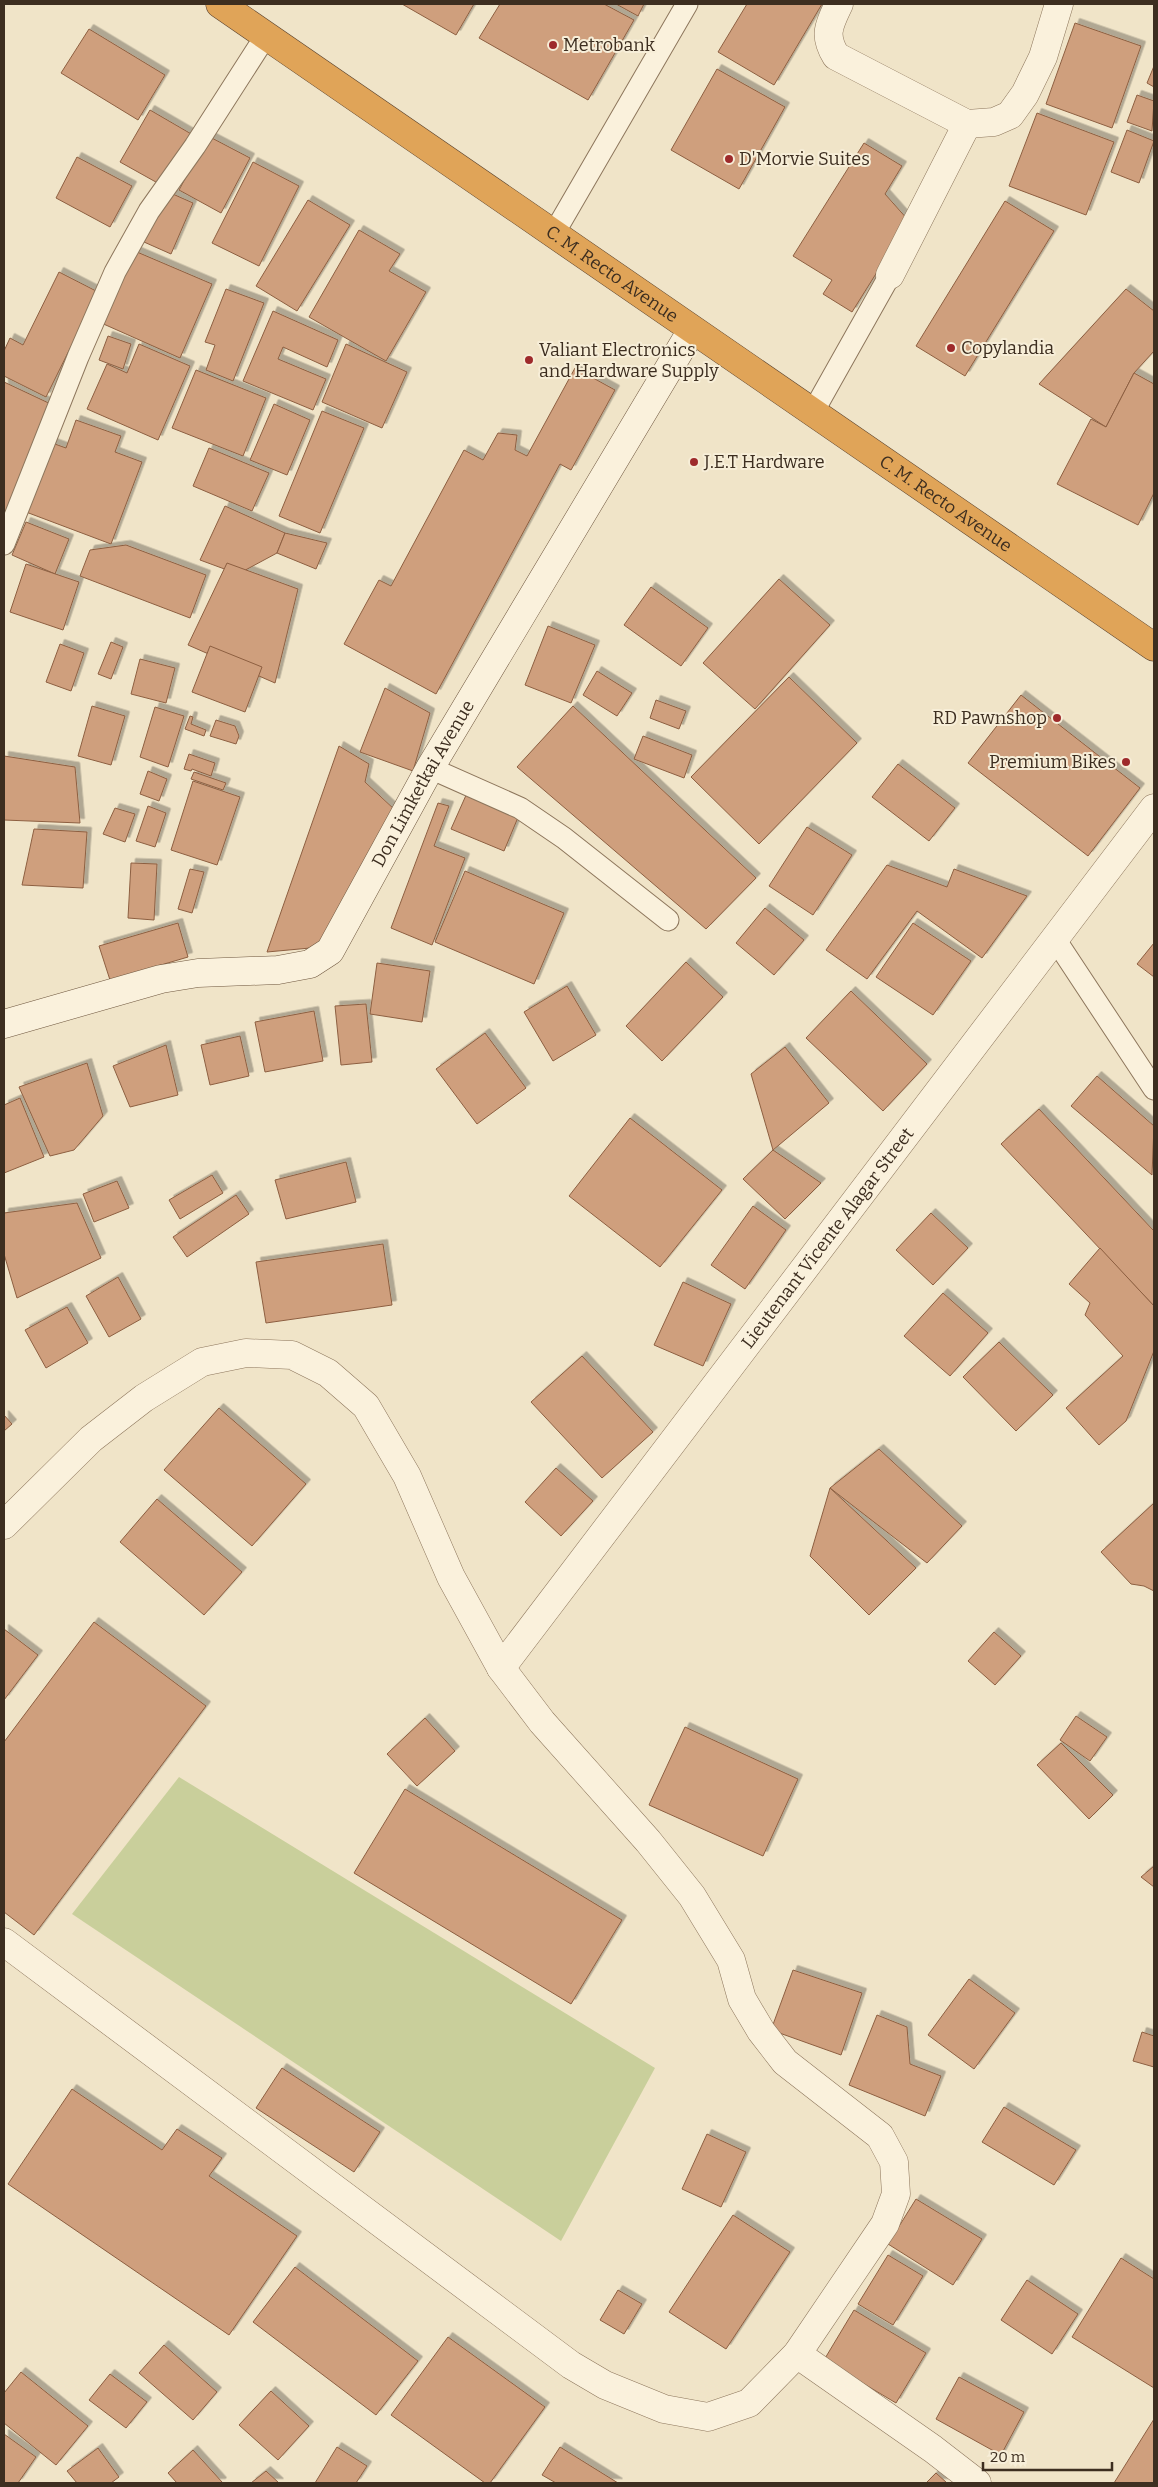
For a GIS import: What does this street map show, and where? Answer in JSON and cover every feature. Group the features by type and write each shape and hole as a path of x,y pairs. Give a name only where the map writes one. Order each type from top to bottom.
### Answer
{"highway":[{"name":"C. M. Recto Avenue","path":"220,4 265,37 1154,647"}],"street":[{"path":"839,4 828,28 829,44 836,56 968,124 994,122 1010,115 1025,94 1043,57 1060,4"},
{"path":"890,275 968,124"},
{"name":"Don Limketkai Avenue","path":"4,1024 160,979 198,973 278,970 310,964 330,951 430,768 692,330"},
{"name":"Lieutenant Vicente Alagar Street","path":"501,1668 1154,808"},
{"path":"4,1525 91,1439 144,1398 202,1362 246,1353 292,1355 328,1373 366,1406 407,1476 451,1577 501,1668 542,1722 648,1841 692,1896 731,1960 742,1999 761,2031 785,2062 880,2136 894,2162 896,2194 886,2224 797,2354 749,2402 708,2417 664,2409 605,2385 571,2365 4,1942"},
{"path":"797,2354 934,2449 977,2483"}],"lane":[{"path":"553,234 687,4"},
{"path":"4,544 78,357 115,272 149,211 195,146 265,37"},
{"path":"813,412 890,275"},
{"path":"430,768 520,808 564,838 668,920"},
{"path":"1055,939 1154,1089"}],"green space":[{"path":"179,1777 655,2068 561,2241 72,1914"}],"building":[{"path":"402,4 474,4 456,35"},
{"path":"500,4 604,4 634,20 588,100 479,38"},
{"path":"616,4 644,4 638,16"},
{"path":"747,4 822,4 774,85 718,52"},
{"path":"1075,23 1141,46 1112,128 1046,104"},
{"path":"89,29 165,75 138,120 61,73"},
{"path":"1154,66 1154,87 1147,83"},
{"path":"717,69 785,107 739,189 671,150"},
{"path":"1137,95 1154,101 1152,131 1127,122"},
{"path":"150,110 193,135 163,186 120,162"},
{"path":"1037,113 1114,142 1086,215 1009,186"},
{"path":"1127,130 1154,141 1139,183 1111,172"},
{"path":"208,136 250,158 221,213 179,190"},
{"path":"864,143 902,166 885,194 909,221 852,312 823,294 832,280 793,256"},
{"path":"77,157 132,186 110,227 56,198"},
{"path":"253,162 299,186 259,266 212,243"},
{"path":"166,191 193,203 171,254 144,242"},
{"path":"308,200 350,225 297,311 256,286"},
{"path":"1005,201 1054,231 965,376 916,346"},
{"path":"359,230 400,254 389,271 426,292 386,361 309,317"},
{"path":"130,249 212,284 180,358 99,322"},
{"path":"59,272 98,292 46,397 4,376 4,351 10,338 23,345"},
{"path":"226,289 264,303 233,381 206,370 215,345 205,342"},
{"path":"1126,289 1154,311 1154,351 1134,373 1106,427 1039,384"},
{"path":"273,311 338,340 327,367 283,347 278,359 326,379 313,410 243,381"},
{"path":"108,336 131,344 123,369 99,360"},
{"path":"139,344 190,366 158,440 87,409 107,364 127,373"},
{"path":"346,344 407,372 382,428 322,402"},
{"path":"575,368 615,390 571,470 560,464 436,694 344,644 379,580 391,586 464,450 483,460 498,433 517,435 515,450 527,456"},
{"path":"196,370 266,398 243,456 172,428"},
{"path":"1134,373 1154,384 1154,493 1138,525 1057,484 1091,419 1106,427"},
{"path":"4,382 55,406 4,515"},
{"path":"274,404 310,420 287,475 250,460"},
{"path":"322,411 364,428 320,533 279,516"},
{"path":"76,420 121,436 115,452 142,462 111,544 26,512 52,443 66,448"},
{"path":"209,448 269,473 252,511 193,486"},
{"path":"225,506 285,533 277,553 238,574 200,560"},
{"path":"26,522 69,539 55,574 12,555"},
{"path":"285,533 327,543 316,569 277,553"},
{"path":"126,545 206,575 190,618 80,576 90,550"},
{"path":"227,563 298,589 275,683 188,645"},
{"path":"26,564 79,582 63,630 10,612"},
{"path":"779,579 830,625 755,709 703,663"},
{"path":"651,587 708,628 681,666 624,625"},
{"path":"548,626 595,645 571,703 525,685"},
{"path":"111,642 123,647 111,679 98,674"},
{"path":"60,644 84,653 71,691 46,682"},
{"path":"210,646 262,667 245,712 192,692"},
{"path":"140,659 175,668 166,703 131,694"},
{"path":"597,671 632,693 617,716 583,695"},
{"path":"789,677 857,743 759,844 691,777"},
{"path":"385,688 430,713 413,771 360,752"},
{"path":"1021,695 1140,788 1088,856 968,763"},
{"path":"656,700 686,711 679,729 650,718"},
{"path":"92,706 125,716 111,765 78,756"},
{"path":"573,706 756,878 706,929 517,767"},
{"path":"155,707 184,716 168,767 140,757"},
{"path":"190,716 193,717 191,724 206,730 204,736 185,729"},
{"path":"216,720 235,726 239,736 236,744 210,736"},
{"path":"643,736 692,755 684,778 634,759"},
{"path":"339,746 369,764 365,782 395,810 321,947 267,952"},
{"path":"189,754 215,763 211,776 192,769 191,771 184,769"},
{"path":"4,756 75,767 80,823 4,820"},
{"path":"898,764 955,808 929,841 872,797"},
{"path":"148,771 167,779 159,801 140,794"},
{"path":"194,772 226,783 223,790 191,779"},
{"path":"193,781 240,797 217,865 171,850"},
{"path":"467,793 519,815 504,851 451,829"},
{"path":"438,803 449,806 434,846 465,858 432,945 391,928"},
{"path":"148,806 166,813 155,847 136,841"},
{"path":"115,808 135,814 125,842 103,834"},
{"path":"807,827 852,855 813,915 769,886"},
{"path":"34,829 87,832 83,888 22,885"},
{"path":"131,863 157,864 154,920 128,918"},
{"path":"887,865 947,887 954,869 1027,896 982,958 917,911 867,979 826,950"},
{"path":"190,869 204,872 192,913 178,909"},
{"path":"465,871 564,913 534,984 435,942"},
{"path":"765,908 804,940 774,975 736,943"},
{"path":"178,923 188,957 110,980 99,946"},
{"path":"913,923 971,961 933,1015 876,977"},
{"path":"1154,943 1154,977 1137,964"},
{"path":"686,962 723,997 662,1061 626,1026"},
{"path":"377,963 430,971 422,1022 370,1014"},
{"path":"567,986 596,1035 553,1061 524,1012"},
{"path":"851,991 927,1064 883,1111 806,1038"},
{"path":"366,1004 372,1062 341,1065 335,1006"},
{"path":"314,1011 323,1061 265,1072 255,1022"},
{"path":"485,1033 526,1088 477,1124 436,1069"},
{"path":"240,1036 249,1076 210,1085 201,1045"},
{"path":"166,1045 178,1095 130,1107 113,1066"},
{"path":"785,1047 829,1103 773,1150 751,1074"},
{"path":"87,1063 103,1116 74,1150 50,1156 19,1087"},
{"path":"1097,1076 1154,1126 1152,1175 1071,1106"},
{"path":"20,1098 44,1157 4,1173 4,1105"},
{"path":"1039,1109 1154,1231 1154,1306 1001,1144"},
{"path":"630,1118 722,1190 660,1267 569,1196"},
{"path":"773,1150 821,1183 785,1219 743,1179"},
{"path":"346,1162 356,1202 286,1219 275,1180"},
{"path":"212,1175 223,1193 180,1219 169,1200"},
{"path":"117,1181 129,1208 94,1222 83,1194"},
{"path":"236,1195 249,1214 187,1257 173,1237"},
{"path":"77,1203 101,1258 17,1298 4,1254 4,1213"},
{"path":"753,1206 786,1230 745,1289 711,1265"},
{"path":"931,1213 968,1248 933,1285 896,1250"},
{"path":"383,1244 392,1305 266,1323 256,1262"},
{"path":"1100,1248 1154,1306 1154,1351 1126,1421 1099,1445 1066,1408 1123,1356 1085,1315 1090,1303 1069,1284"},
{"path":"118,1277 141,1319 109,1337 86,1296"},
{"path":"683,1282 731,1304 703,1366 654,1345"},
{"path":"943,1293 988,1333 950,1376 904,1336"},
{"path":"67,1307 88,1343 46,1368 25,1330"},
{"path":"999,1342 1053,1395 1016,1431 963,1377"},
{"path":"582,1356 653,1432 602,1478 531,1402"},
{"path":"219,1408 306,1484 252,1546 164,1470"},
{"path":"4,1415 12,1424 4,1431"},
{"path":"879,1449 962,1526 927,1563 830,1488"},
{"path":"556,1468 593,1501 561,1536 525,1502"},
{"path":"830,1488 916,1568 869,1615 810,1556"},
{"path":"157,1499 242,1572 204,1615 120,1542"},
{"path":"1154,1503 1154,1591 1144,1586 1131,1584 1101,1552"},
{"path":"94,1622 206,1706 34,1935 4,1912 4,1742"},
{"path":"4,1629 38,1655 4,1700"},
{"path":"994,1632 1021,1656 995,1685 968,1661"},
{"path":"1076,1716 1107,1737 1090,1761 1060,1740"},
{"path":"425,1718 455,1751 417,1786 387,1754"},
{"path":"685,1727 798,1779 763,1856 649,1805"},
{"path":"1061,1743 1113,1795 1089,1819 1037,1765"},
{"path":"405,1789 622,1920 571,2004 354,1873"},
{"path":"1154,1866 1154,1887 1141,1877"},
{"path":"793,1970 862,1993 841,2055 771,2030"},
{"path":"969,1979 1015,2013 974,2069 928,2035"},
{"path":"877,2015 907,2027 910,2064 941,2076 925,2116 849,2085"},
{"path":"1142,2032 1154,2036 1154,2067 1133,2061"},
{"path":"282,2068 380,2132 354,2172 256,2108"},
{"path":"72,2089 162,2150 177,2129 222,2158 209,2176 297,2236 229,2335 8,2184"},
{"path":"1004,2107 1076,2150 1054,2185 982,2142"},
{"path":"707,2134 746,2152 721,2207 682,2189"},
{"path":"916,2199 982,2239 953,2285 888,2244"},
{"path":"733,2215 790,2252 726,2349 669,2312"},
{"path":"888,2255 923,2276 893,2325 858,2304"},
{"path":"1121,2258 1154,2279 1154,2388 1072,2337"},
{"path":"295,2267 418,2361 376,2415 253,2322"},
{"path":"1027,2280 1078,2314 1052,2354 1001,2320"},
{"path":"618,2290 642,2304 624,2334 600,2320"},
{"path":"854,2310 926,2353 896,2403 824,2360"},
{"path":"448,2337 545,2407 490,2483 485,2483 391,2415"},
{"path":"164,2345 217,2392 193,2420 139,2373"},
{"path":"21,2372 88,2426 56,2465 4,2423 4,2393"},
{"path":"110,2374 147,2402 126,2428 89,2400"},
{"path":"959,2377 1024,2412 1001,2455 936,2419"},
{"path":"271,2391 309,2426 278,2460 239,2425"},
{"path":"1154,2419 1154,2483 1114,2483"},
{"path":"4,2434 36,2457 18,2483 4,2483"},
{"path":"337,2447 367,2466 356,2483 315,2483"},
{"path":"560,2447 618,2483 556,2483 542,2475"},
{"path":"98,2448 119,2477 111,2483 77,2483 67,2471"},
{"path":"193,2450 221,2483 177,2483 168,2473"},
{"path":"266,2471 279,2483 251,2483"},
{"path":"936,2473 947,2483 926,2483"}],"place":[{"name":"Metrobank","path":"553,45"},
{"name":"D'Morvie Suites","path":"729,159"},
{"name":"Copylandia","path":"951,348"},
{"name":"Valiant Electronics and Hardware Supply","path":"529,360"},
{"name":"J.E.T Hardware","path":"694,462"},
{"name":"RD Pawnshop","path":"1057,718"},
{"name":"Premium Bikes","path":"1126,762"}]}
